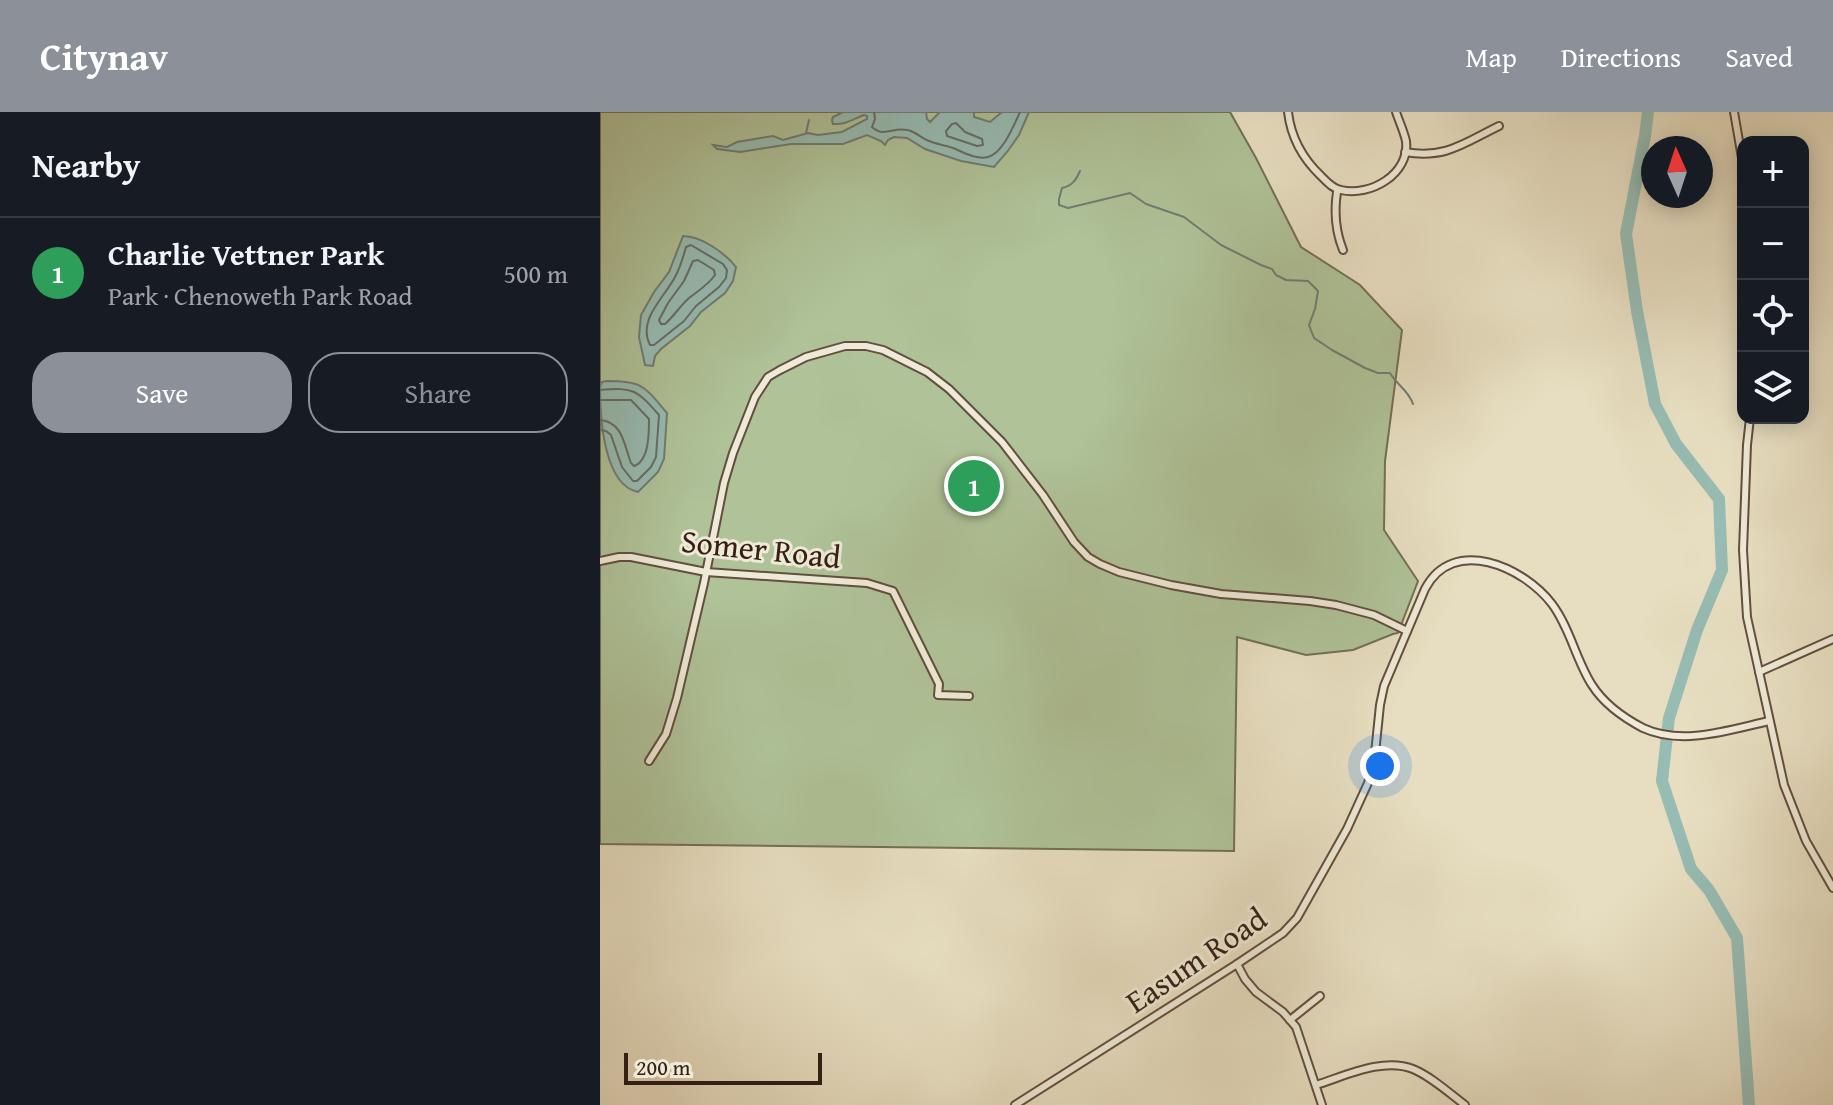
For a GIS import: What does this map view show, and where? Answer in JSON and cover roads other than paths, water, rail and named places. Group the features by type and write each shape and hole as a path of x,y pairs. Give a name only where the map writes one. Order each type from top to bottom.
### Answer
{"street":[{"path":"1288,112 1292,134 1303,157 1339,190 1361,190 1381,183 1399,168 1406,140 1396,112"},
{"path":"1734,112 1738,136"},
{"path":"1405,152 1429,155 1448,151 1499,126"},
{"path":"1339,190 1335,215 1343,250"},
{"path":"649,761 666,734 677,698 719,503 730,462 760,388 768,377 806,357 845,346 883,350 927,372 949,389 1002,442 1074,542 1088,557 1100,564 1171,585 1221,594 1336,605 1374,615 1407,631"},
{"path":"1749,424 1743,550 1747,617 1784,785 1806,841 1833,888"},
{"name":"Somer Road","path":"600,561 624,557 706,572 867,583 893,591 939,684 938,695 969,696"},
{"name":"Easum Road","path":"1015,1105 1237,964 1283,933 1297,918 1347,829 1372,772 1384,686 1407,631 1429,582 1454,561 1485,562 1530,583 1549,600 1562,620 1587,675 1601,696 1642,727 1673,736 1699,735 1769,721"},
{"path":"1759,672 1833,639"},
{"path":"1237,964 1256,992 1296,1027 1322,1105"},
{"path":"1290,1020 1320,996"},
{"path":"1316,1085 1383,1065 1396,1065 1419,1072 1465,1105"}],"water":[{"path":"843,112 926,112 930,122 940,112 974,112 974,117 990,122 1002,112 1029,112 1019,135 994,167 961,161 925,149 907,138 894,137 885,145 867,135 843,144 791,144 740,152 717,149 713,145 727,147 737,142 773,136 783,140 808,133 842,132 867,119 864,115 846,123 833,124 833,117"},
{"path":"683,236 705,242 726,256 736,267 733,281 725,293 661,349 655,356 653,366 645,365 639,337 641,315 669,272"},
{"path":"602,382 628,382 642,387 667,413 664,459 658,472 638,492 626,487 617,477 606,447 600,387"}],"waterway":[{"path":"1648,112 1626,234 1637,311 1655,404 1676,444 1719,499 1722,570 1697,630 1669,718 1662,781 1691,869 1709,890 1737,938 1749,1105"},
{"path":"806,133 809,120"},
{"path":"1080,171 1073,182 1062,188 1059,205 1068,208 1130,193 1146,204 1184,217 1221,245 1272,269 1286,280 1308,281 1318,291 1309,325 1314,338 1365,368 1390,373 1413,404"}],"place":[{"name":"Charlie Vettner Park","path":"974,486"}]}
